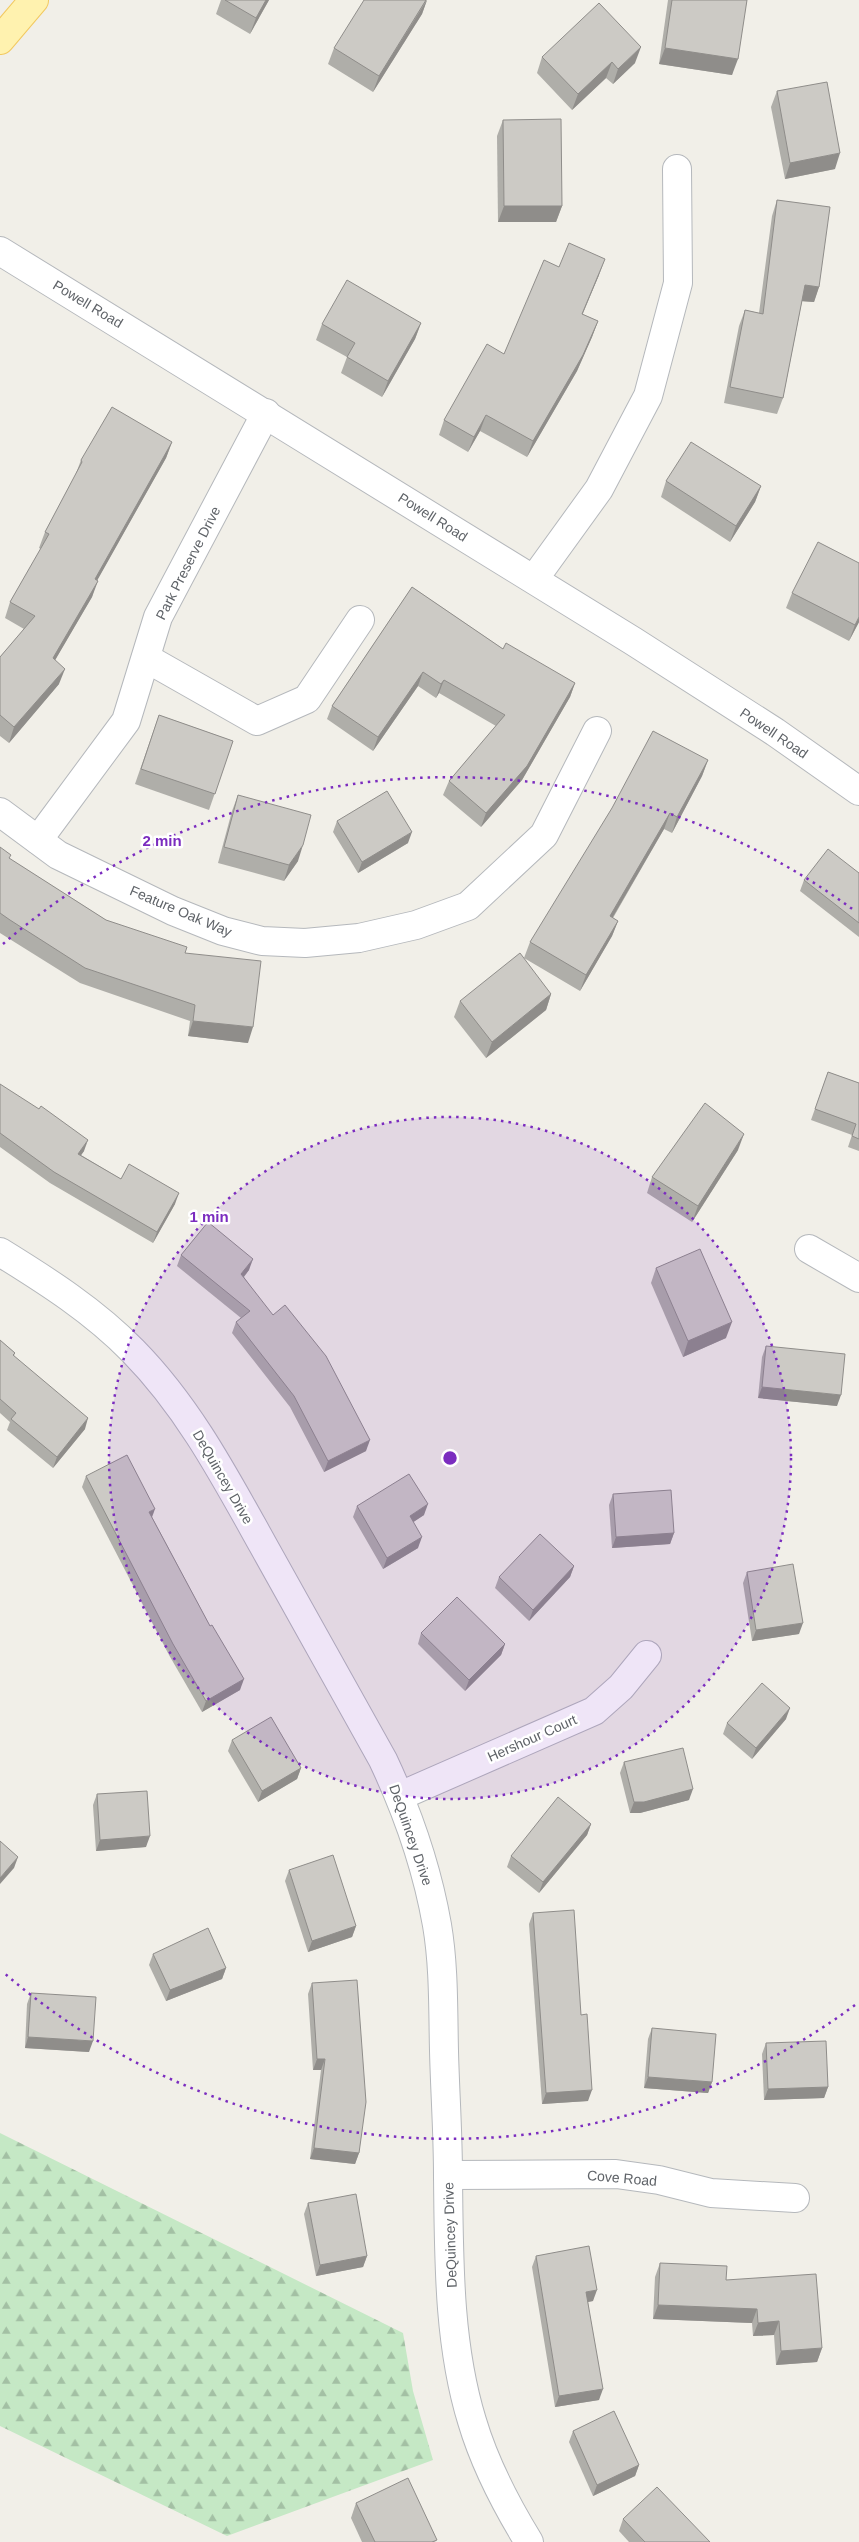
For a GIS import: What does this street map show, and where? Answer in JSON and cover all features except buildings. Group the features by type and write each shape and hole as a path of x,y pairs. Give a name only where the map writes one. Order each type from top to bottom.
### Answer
{"main road":[{"path":"0,40 34,0"}],"street":[{"path":"534,579 599,489 648,396 678,283 677,169"},
{"name":"Powell Road","path":"0,251 534,579 775,732 859,791"},
{"name":"Park Preserve Drive","path":"38,840 126,721 158,618 266,413"},
{"path":"146,658 257,721 307,699 360,620"},
{"name":"Feature Oak Way","path":"0,812 58,855 173,911 223,931 262,941 305,943 359,938 416,925 468,906 544,835 597,731"},
{"path":"809,1249 859,1278"},
{"name":"DeQuincey Drive","path":"0,1252 93,1314 133,1351 171,1393 206,1445 384,1760 400,1796 430,1888 437,1927 442,1982 448,2175 448,2240 454,2326 463,2388 487,2464 502,2498 529,2542"},
{"name":"Hershour Court","path":"400,1796 594,1711 620,1687 647,1655"},
{"name":"Cove Road","path":"448,2175 616,2174 659,2180 711,2193 795,2198"}],"green space":[{"path":"0,2133 403,2333 413,2391 433,2460 227,2536 0,2426"}]}
